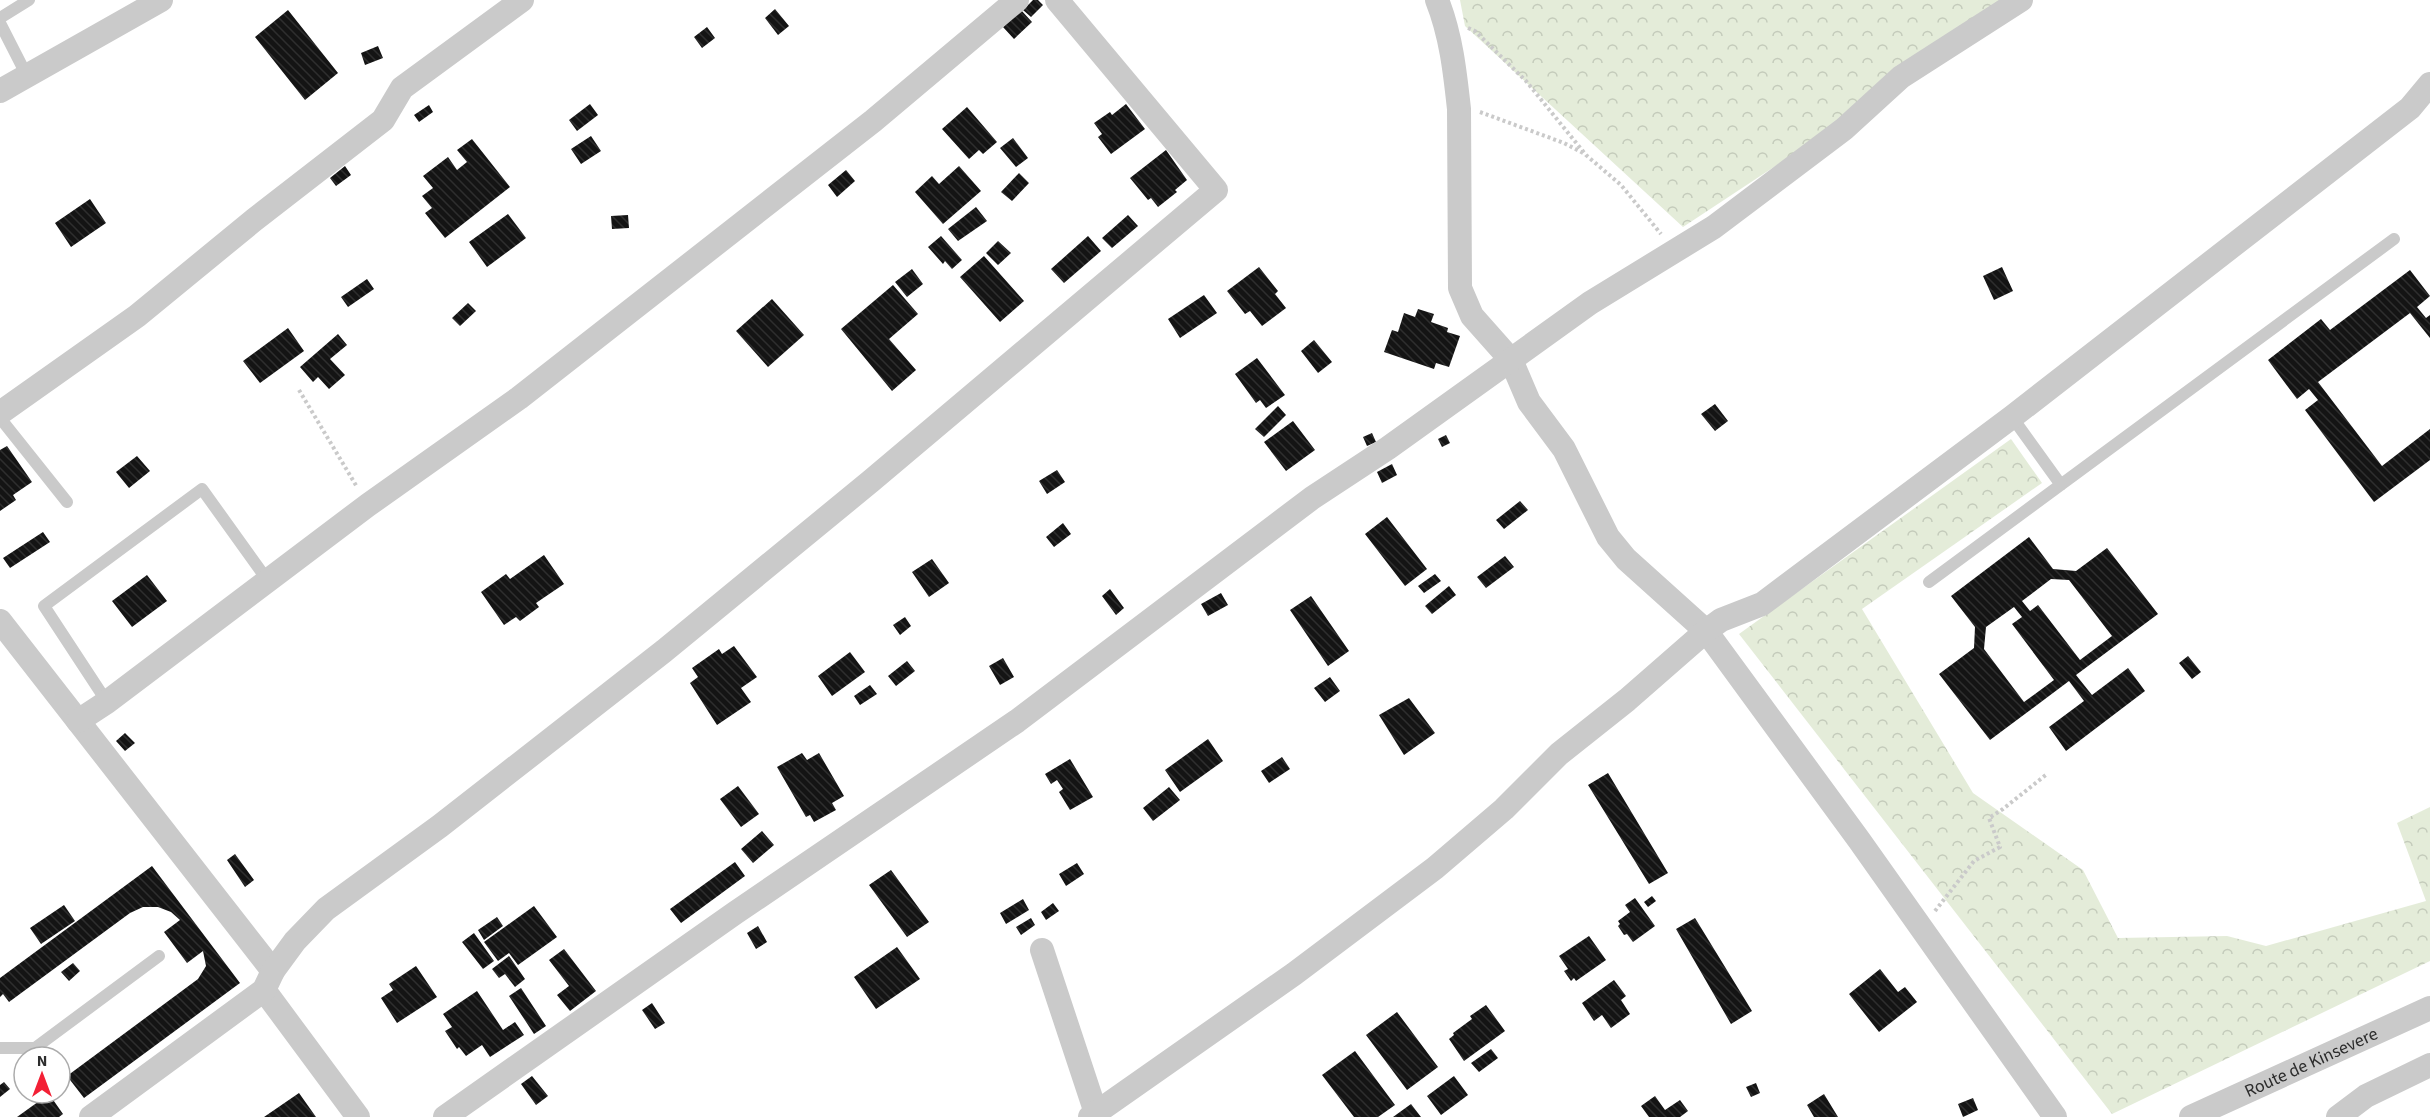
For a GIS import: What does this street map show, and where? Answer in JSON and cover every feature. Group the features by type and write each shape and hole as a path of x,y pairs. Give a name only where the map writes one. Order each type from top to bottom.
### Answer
{"street":[{"path":"0,92 161,0"},
{"path":"0,413 137,316 383,120 402,88 522,0"},
{"path":"78,722 368,505 538,384 873,121 1017,0"},
{"path":"91,1117 269,981 295,941 326,909 440,826 664,651 871,481 1216,190 1057,0"},
{"path":"445,1117 725,920 1017,721 1312,498 1388,448 1590,303 1714,227 1844,129 1901,77 2021,0"},
{"path":"1440,8 1448,28 1459,109 1460,288 1472,316 1511,360 1529,402 1564,449 1608,537 1626,559 1706,631 1924,930 2055,1117"},
{"path":"1042,950 1093,1115 1294,974 1435,868 1504,809 1560,754 1627,700 1706,631 1721,621 1762,604 2012,417 2410,108 2430,84"},
{"path":"0,621 78,722 269,981 358,1117"},
{"name":"Route de Kinsevere","path":"2192,1117 2430,1008"},
{"path":"2338,1117 2366,1096 2430,1065"}],"lane":[{"path":"0,18 29,0"},
{"path":"0,23 27,76"},
{"path":"1929,582 2394,239"},
{"path":"2012,417 2061,485"},
{"path":"0,418 67,502"},
{"path":"107,702 44,606 53,599 202,489 268,581"},
{"path":"0,1048 35,1048 159,956"}],"path":[{"path":"1440,8 1475,31 1526,81 1586,155 1621,185 1675,249"},
{"path":"1459,109 1495,117 1564,143 1586,155"},
{"path":"299,390 368,505"},
{"path":"1924,930 1938,905 1952,891 1974,861 2000,847 1989,818 2003,810 2047,774"}],"green space":[{"path":"1460,0 2027,0 1683,227 1465,26"},
{"path":"2011,439 2042,483 1862,609 1973,793 2083,870 2118,938 2227,936 2266,946 2426,901 2397,823 2430,807 2430,961 2112,1114 1739,634"}],"building":[{"path":"1033,0 1038,0 1043,5 1031,17 1023,10"},
{"path":"775,9 789,26 778,35 765,18"},
{"path":"288,10 338,73 305,100 255,37"},
{"path":"1021,10 1032,22 1014,39 1003,27"},
{"path":"707,27 715,38 702,48 694,37"},
{"path":"378,46 383,58 365,65 361,53"},
{"path":"590,104 598,115 577,131 569,120"},
{"path":"1126,104 1145,129 1111,154 1098,137 1102,134 1094,123 1110,112 1112,115"},
{"path":"429,105 433,112 419,122 414,115"},
{"path":"967,107 997,142 983,154 979,150 969,159 942,129"},
{"path":"591,136 601,151 581,164 571,149"},
{"path":"1013,138 1028,158 1016,167 1000,148"},
{"path":"472,139 510,187 445,238 425,213 432,208 422,196 433,188 423,176 448,157 457,170 467,162 457,150"},
{"path":"1166,150 1187,180 1175,190 1177,192 1158,207 1151,198 1148,200 1130,178"},
{"path":"345,166 351,175 336,186 330,178"},
{"path":"959,166 981,191 943,224 915,192 932,176 939,184"},
{"path":"846,170 855,181 837,197 828,185"},
{"path":"1019,173 1029,183 1012,201 1001,192"},
{"path":"90,199 106,223 71,247 55,223"},
{"path":"976,207 987,221 958,241 948,229"},
{"path":"508,214 526,238 487,267 469,242"},
{"path":"628,215 629,228 612,229 611,216"},
{"path":"1128,215 1138,226 1112,248 1102,238"},
{"path":"941,236 962,260 952,269 945,261 943,264 928,247"},
{"path":"1088,236 1101,251 1064,283 1051,269"},
{"path":"998,241 1011,253 998,265 986,253"},
{"path":"984,256 1024,301 1000,322 960,277"},
{"path":"1259,267 1278,291 1275,294 1286,308 1262,326 1250,311 1245,314 1227,291"},
{"path":"2002,267 2013,291 1994,300 1983,276"},
{"path":"912,269 923,284 907,297 895,282"},
{"path":"2410,270 2430,296 2417,307 2426,318 2430,315 2430,338 2410,313 2318,382 2382,466 2430,429 2430,460 2374,502 2305,410 2318,400 2309,389 2297,399 2268,360 2321,319 2330,330"},
{"path":"367,279 374,289 348,307 341,297"},
{"path":"893,285 918,314 889,339 916,370 892,391 841,329"},
{"path":"1204,295 1217,313 1180,338 1168,319"},
{"path":"772,299 804,335 768,367 736,331"},
{"path":"468,303 476,311 460,326 452,318"},
{"path":"1418,309 1434,314 1431,322 1448,328 1447,332 1460,336 1449,367 1436,363 1434,369 1384,352 1392,330 1398,332 1404,313 1415,317"},
{"path":"288,328 304,351 260,383 243,361"},
{"path":"338,334 347,345 330,359 345,375 329,389 318,377 313,382 300,367"},
{"path":"1314,340 1332,362 1318,373 1301,351"},
{"path":"1257,358 1285,395 1266,408 1260,400 1256,403 1235,374"},
{"path":"1715,404 1728,421 1715,431 1701,414"},
{"path":"1278,406 1286,415 1264,437 1255,429"},
{"path":"1293,421 1315,450 1286,471 1264,442"},
{"path":"1372,433 1376,442 1367,446 1363,437"},
{"path":"1446,435 1450,443 1442,447 1438,439"},
{"path":"7,446 32,482 13,495 16,500 0,511 0,450"},
{"path":"137,456 150,471 129,488 116,472"},
{"path":"1392,464 1397,475 1382,483 1377,472"},
{"path":"1057,470 1065,482 1047,494 1039,481"},
{"path":"1520,501 1528,510 1504,529 1496,520"},
{"path":"1387,517 1427,569 1405,586 1365,534"},
{"path":"1063,523 1071,534 1054,547 1046,537"},
{"path":"43,532 50,542 10,568 3,558"},
{"path":"2029,537 2053,569 2076,571 2107,548 2158,614 2076,675 2092,695 2128,668 2145,691 2066,751 2049,727 2084,701 2069,681 1990,740 1939,674 1974,648 1975,627 1951,596","holes":["2051,579 2069,580 2112,636 2080,660 2038,605 2030,611 2022,601","2014,607 2022,617 2012,624 2054,680 2024,702 1984,649 1986,627"]},
{"path":"544,555 564,584 536,603 539,607 520,621 516,617 504,625 481,592 506,574 510,579"},
{"path":"1505,556 1514,567 1486,588 1477,577"},
{"path":"932,559 949,583 929,597 912,572"},
{"path":"1435,574 1441,581 1424,593 1418,586"},
{"path":"147,575 167,601 132,627 112,601"},
{"path":"1449,586 1456,595 1432,614 1425,606"},
{"path":"1110,589 1124,608 1116,615 1102,596"},
{"path":"1221,593 1228,605 1208,616 1201,604"},
{"path":"1311,596 1349,651 1328,666 1290,610"},
{"path":"905,617 911,626 900,635 893,625"},
{"path":"734,646 757,677 741,688 751,702 717,725 690,683 698,677 692,668 719,649 722,654"},
{"path":"850,652 865,672 832,696 818,676"},
{"path":"2188,656 2201,672 2192,679 2179,663"},
{"path":"1003,658 1014,677 1000,685 989,666"},
{"path":"907,661 915,671 896,686 888,676"},
{"path":"1330,677 1340,691 1325,702 1314,688"},
{"path":"870,685 877,694 860,705 854,696"},
{"path":"1409,698 1435,733 1404,755 1379,715"},
{"path":"125,733 135,743 125,751 116,741"},
{"path":"1208,739 1223,761 1180,792 1165,770"},
{"path":"802,753 807,760 819,753 844,796 832,803 836,810 814,822 810,815 806,817 777,767"},
{"path":"1282,757 1290,769 1269,783 1261,771"},
{"path":"1070,759 1093,797 1070,810 1059,792 1063,789 1057,780 1051,784 1045,774"},
{"path":"1608,773 1668,873 1649,884 1588,785"},
{"path":"738,786 759,814 741,827 720,799"},
{"path":"1169,787 1180,800 1153,821 1143,808"},
{"path":"762,831 774,845 753,863 741,849"},
{"path":"235,854 254,880 245,887 227,860"},
{"path":"735,862 745,876 681,923 670,909"},
{"path":"1077,863 1084,874 1066,886 1059,874"},
{"path":"152,866 240,983 84,1098 72,1082 72,1072 198,979 206,966 203,951 187,963 164,932 180,920 171,912 158,907 143,907 130,913 9,1002 3,994 0,997 0,978"},
{"path":"891,870 929,922 907,937 869,885"},
{"path":"1652,896 1656,901 1648,907 1644,902"},
{"path":"1635,898 1655,926 1633,942 1627,934 1624,935 1618,926 1620,924 1618,921 1630,912 1625,905"},
{"path":"1023,899 1029,910 1006,924 1000,913"},
{"path":"1053,903 1059,911 1046,920 1041,912"},
{"path":"64,905 75,921 41,944 30,928"},
{"path":"534,906 557,937 518,965 509,953 498,961 484,942"},
{"path":"497,917 503,926 484,940 478,930"},
{"path":"1031,918 1035,925 1021,935 1016,927"},
{"path":"1695,918 1752,1011 1731,1024 1676,929"},
{"path":"758,926 767,942 756,949 747,933"},
{"path":"474,933 494,961 483,969 462,942"},
{"path":"1589,936 1606,960 1576,981 1574,978 1571,981 1564,971 1568,969 1559,956"},
{"path":"897,947 920,979 876,1009 854,977"},
{"path":"564,949 596,991 570,1011 557,995 569,986 549,960"},
{"path":"509,956 525,979 515,987 505,974 499,978 492,969"},
{"path":"73,963 80,971 69,981 61,972"},
{"path":"416,966 437,997 397,1023 381,998 393,990 389,984"},
{"path":"1880,969 1898,992 1905,987 1917,1002 1879,1032 1849,994"},
{"path":"1614,980 1626,996 1621,1000 1630,1014 1611,1028 1602,1015 1594,1021 1582,1003"},
{"path":"521,988 546,1026 534,1034 509,996"},
{"path":"477,991 503,1030 515,1022 524,1035 490,1057 482,1045 466,1056 459,1047 457,1049 445,1031 452,1027 443,1014"},
{"path":"652,1003 665,1023 655,1029 642,1010"},
{"path":"1486,1005 1505,1031 1464,1061 1449,1039 1454,1035 1453,1033 1472,1019 1470,1016"},
{"path":"1397,1012 1438,1067 1407,1090 1366,1035"},
{"path":"1491,1049 1498,1058 1479,1072 1471,1063"},
{"path":"1355,1051 1395,1105 1378,1117 1354,1117 1322,1075"},
{"path":"532,1076 548,1096 536,1105 521,1084"},
{"path":"1454,1076 1468,1095 1441,1115 1427,1096"},
{"path":"4,1082 10,1089 0,1097 0,1085"},
{"path":"1756,1083 1760,1093 1751,1097 1746,1087"},
{"path":"299,1093 316,1117 264,1117"},
{"path":"1824,1094 1838,1117 1814,1117 1807,1105"},
{"path":"1655,1096 1665,1110 1680,1100 1688,1111 1680,1117 1649,1117 1641,1106"},
{"path":"1973,1098 1978,1110 1963,1117 1958,1104"},
{"path":"1411,1104 1421,1117 1393,1117"},
{"path":"34,1105 57,1105 63,1114 59,1117 17,1117"}]}
